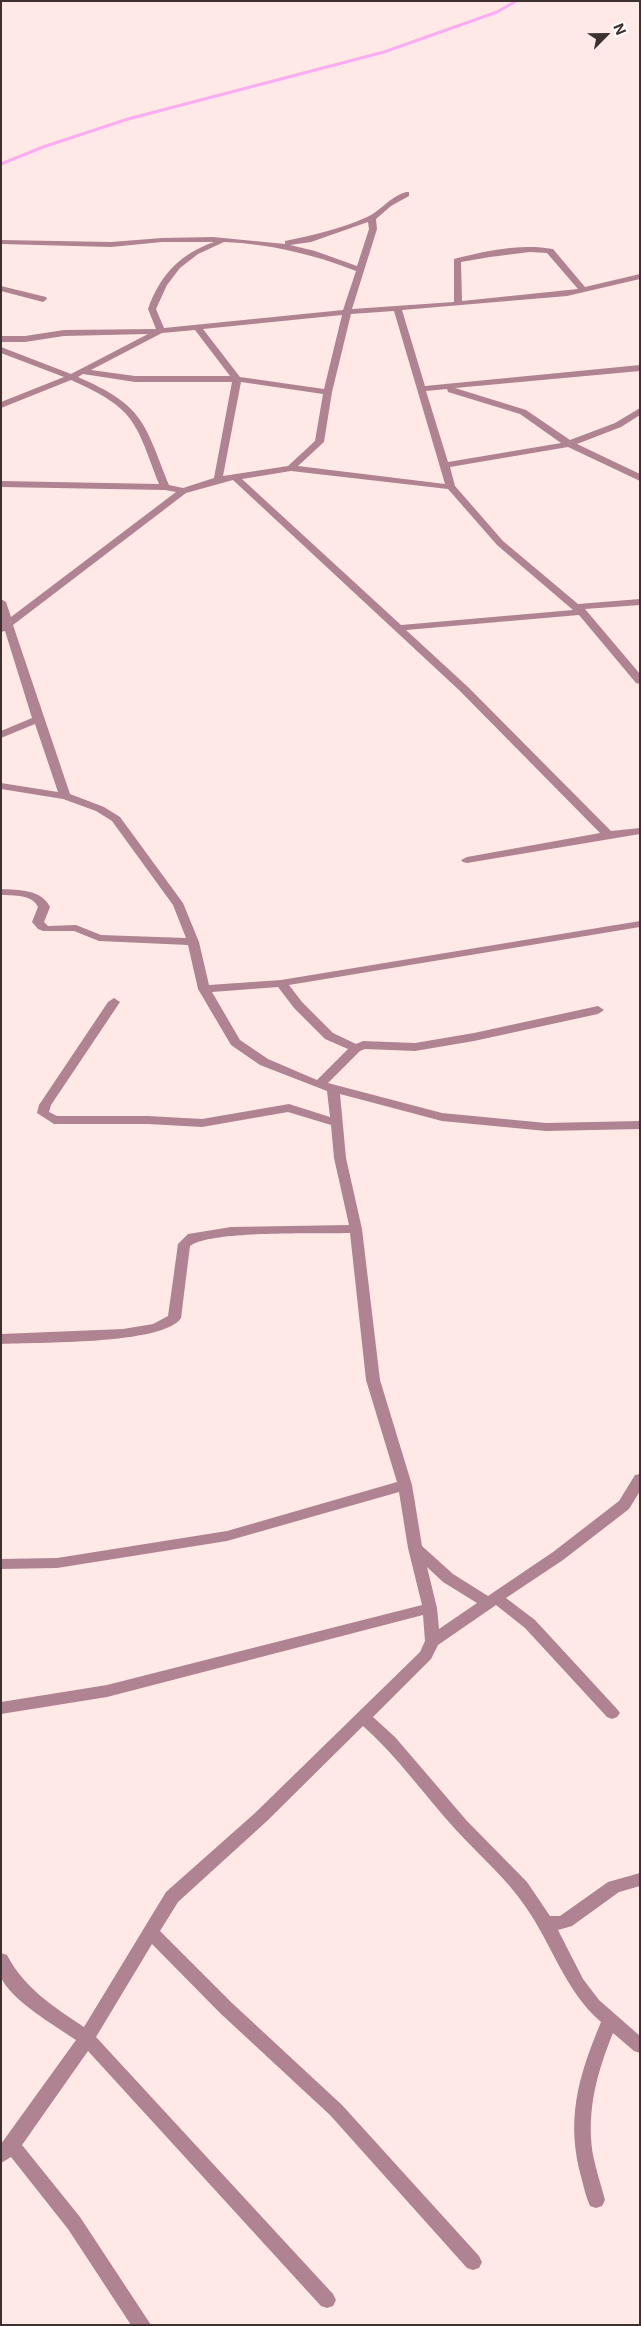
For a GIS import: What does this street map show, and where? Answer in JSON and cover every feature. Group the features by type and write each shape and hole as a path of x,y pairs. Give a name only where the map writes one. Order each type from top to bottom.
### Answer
{"street":[{"path":"1,242 37,240 127,244 186,239 281,244 308,240 372,218 388,204 406,194"},
{"path":"291,468 319,442 328,392 348,312 373,229 372,218"},
{"path":"186,239 190,244 191,255"},
{"path":"160,331 152,309 160,285 173,270 191,255 225,241"},
{"path":"281,244 327,257 360,270"},
{"path":"458,304 458,261 471,257 536,250 550,252 582,289"},
{"path":"1,339 25,339 64,333 160,331 348,312 536,298 640,276"},
{"path":"1,288 43,299"},
{"path":"396,308 452,487 500,543 579,610 640,681"},
{"path":"197,327 237,379 218,480"},
{"path":"1,405 69,378 160,331"},
{"path":"1,350 99,391 131,412 139,424 164,487"},
{"path":"110,358 110,374 114,384"},
{"path":"421,389 640,368"},
{"path":"80,371 135,379 237,379 328,392"},
{"path":"99,391 114,384 135,379"},
{"path":"444,388 523,412 569,444 640,478"},
{"path":"446,465 569,444 618,425 640,411"},
{"path":"4,627 183,491 218,480 291,468 452,487"},
{"path":"235,477 464,689 608,835"},
{"path":"1,484 164,487 183,491"},
{"path":"1,602 4,627 65,796"},
{"path":"399,628 640,602"},
{"path":"1,734 38,719"},
{"path":"1,786 65,796 100,809 116,819 179,905 193,942 204,989 235,1042 264,1062 326,1087 442,1117 492,1124 546,1127 640,1125"},
{"path":"467,860 608,835 640,832"},
{"path":"1,892 32,896 44,904 38,922 42,927 76,928 99,938 193,942"},
{"path":"204,989 281,983 640,924"},
{"path":"281,983 298,1005 329,1036 356,1048"},
{"path":"114,1002 44,1105 44,1113 54,1120 148,1120 202,1123 289,1108 305,1115 336,1123"},
{"path":"326,1087 356,1048 362,1045 415,1047 474,1037 598,1010"},
{"path":"142,2325 74,2222 7,2150 87,2038 172,1897 261,1817 362,1716 426,1656 432,1641 430,1608 415,1548 405,1485 373,1380 356,1229 340,1158 336,1123 326,1087"},
{"path":"1,1340 124,1334 156,1328 174,1318 184,1244 193,1237 231,1231 356,1229"},
{"path":"432,1641 558,1556 624,1505 640,1479"},
{"path":"1,1564 57,1563 227,1536 405,1485"},
{"path":"415,1548 448,1578 530,1624 612,1713"},
{"path":"1,1708 107,1691 430,1608"},
{"path":"362,1716 390,1741 461,1825 520,1887 545,1921 578,1984 592,2005 640,2046"},
{"path":"545,1921 557,1924 566,1921 614,1887 640,1878"},
{"path":"151,1932 226,2008 336,2110 473,2262"},
{"path":"1,1960 6,1971 25,1993 87,2038 327,2300"},
{"path":"596,2200 584,2150 582,2109 587,2083 610,2021"}],"waterway":[{"path":"1,164 43,147 128,119 384,52 497,12 516,1"}]}
